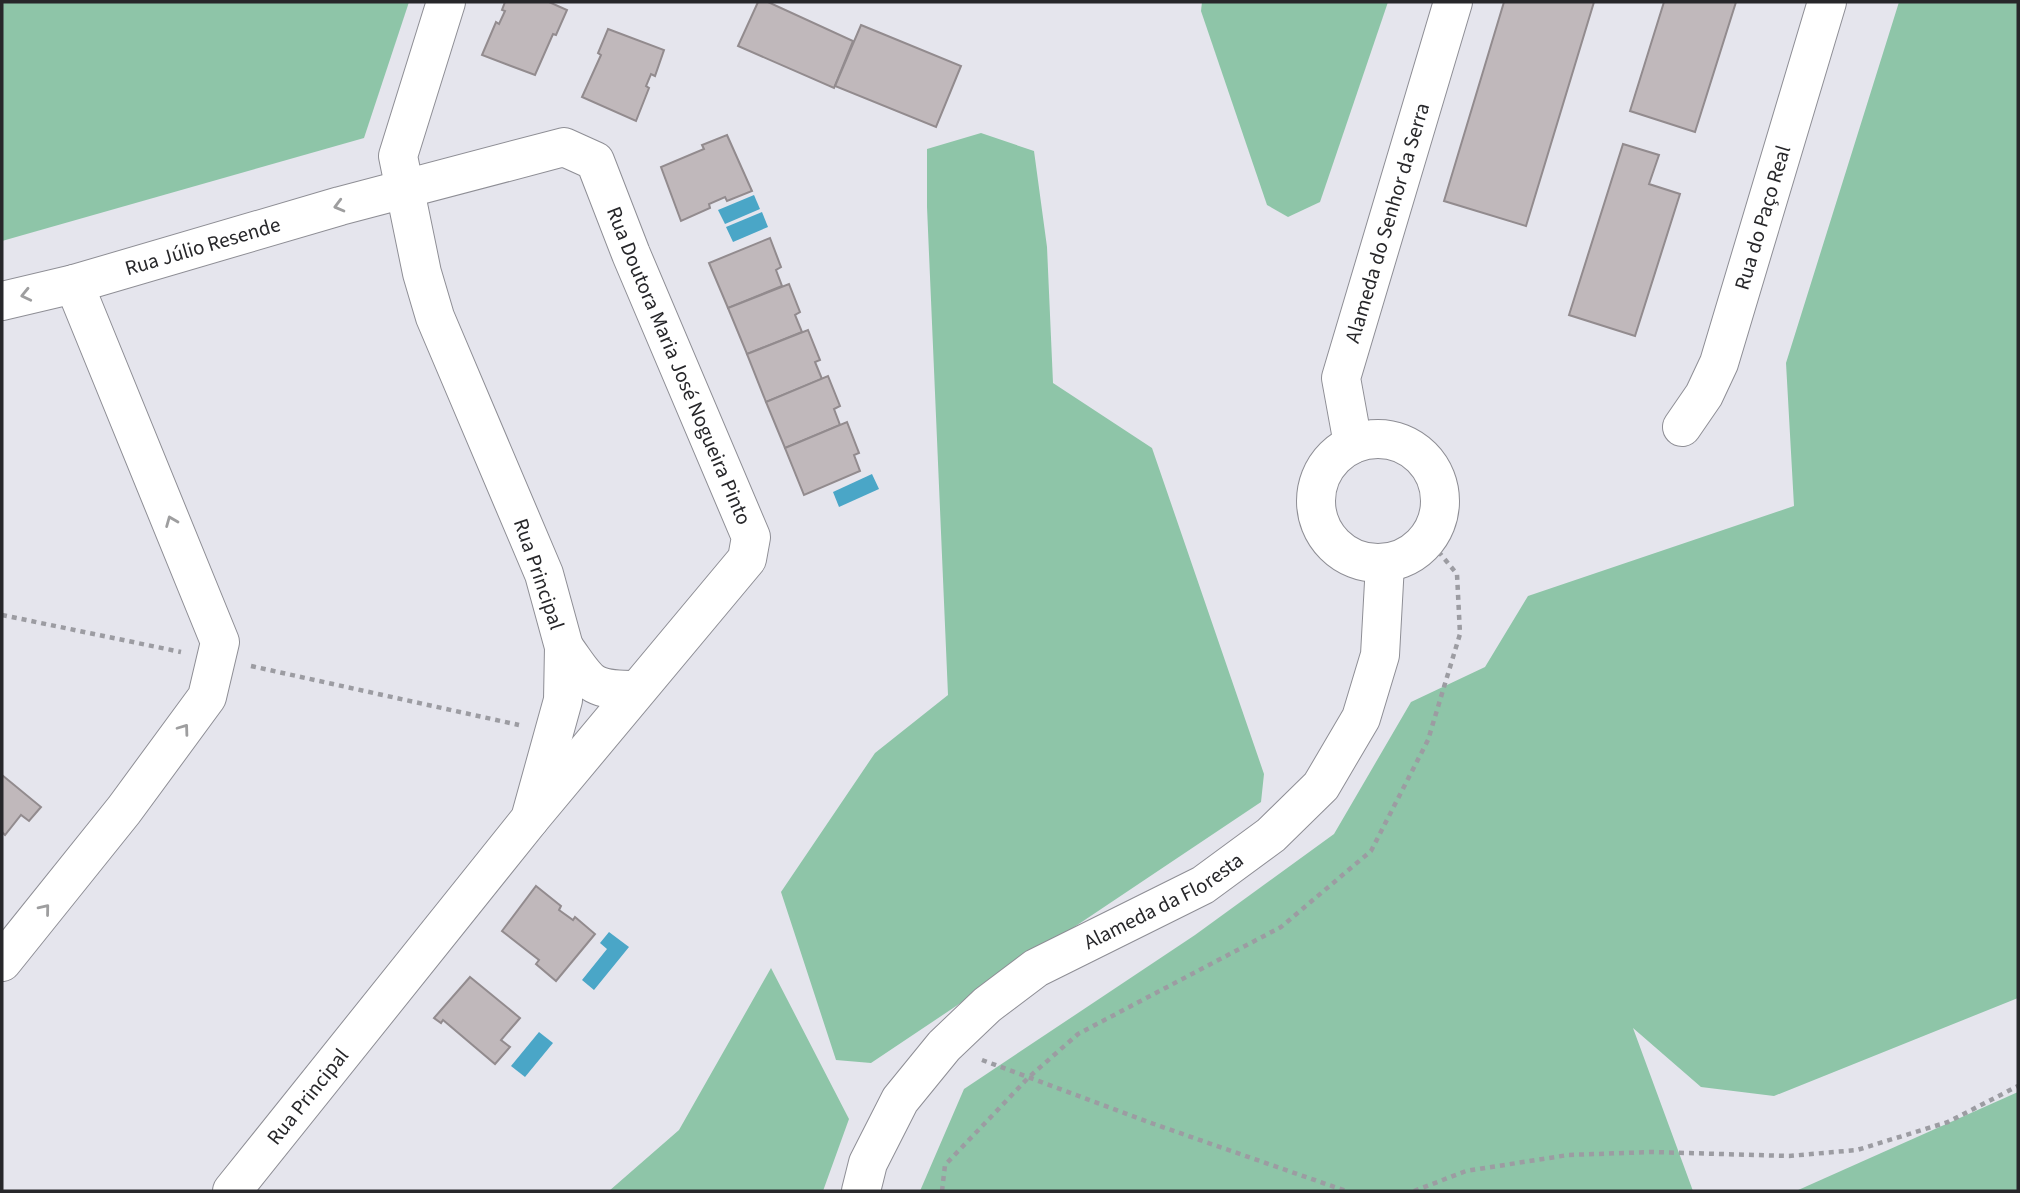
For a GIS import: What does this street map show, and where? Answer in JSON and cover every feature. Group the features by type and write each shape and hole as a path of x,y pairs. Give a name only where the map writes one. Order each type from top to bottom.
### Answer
{"street":[{"name":"Rua Principal","path":"233,1191 530,819 563,700 564,647 544,575 435,317 422,273 398,156 446,2"},
{"name":"Alameda do Senhor da Serra","path":"1353,444 1341,377 1453,2"},
{"name":"Rua do Paço Real","path":"1682,427 1704,395 1719,363 1827,2"},
{"name":"Rua Doutora Maria José Nogueira Pinto","path":"405,190 564,147 595,161 631,254 751,537 747,559 530,819"},
{"name":"Rua Júlio Resende","path":"2,301 74,284 340,206 405,190"},
{"path":"2,962 124,810 207,697 220,642 74,284"},
{"path":"1375,439 1397,442 1418,452 1433,470 1440,491 1439,516 1429,539 1409,556 1385,564 1360,562 1337,550 1321,530 1315,505 1318,480 1332,458 1353,444 1375,439"},
{"name":"Alameda da Floresta","path":"861,1191 868,1163 900,1100 944,1046 987,1006 1036,968 1203,886 1271,835 1321,786 1361,718 1380,654 1385,564"},
{"path":"564,647 588,680 605,690 635,690"}],"path":[{"path":"2,615 554,732"},
{"path":"944,1046 1346,1191"},
{"path":"942,1191 944,1165 1029,1077"},
{"path":"1414,1191 1466,1171 1568,1155 1652,1152 1789,1156 1857,1150 1948,1122 2018,1086"}],"green space":[{"path":"2,2 409,2 364,138 2,241"},
{"path":"1202,2 1388,2 1320,202 1288,217 1267,205 1201,11"},
{"path":"1899,2 2018,2 2018,998 1774,1096 1701,1087 1633,1028 1693,1191 920,1191 964,1089 1195,935 1334,834 1411,702 1485,667 1528,596 1794,506 1786,363"},
{"path":"981,133 1034,151 1047,247 1053,383 1152,448 1264,774 1261,802 871,1063 836,1060 781,892 875,753 948,695 927,207 927,149"},
{"path":"771,968 849,1119 823,1191 609,1191 679,1130"},
{"path":"2018,1092 2018,1191 1796,1191"}],"water":[{"path":"754,195 760,209 725,224 718,210"},
{"path":"762,212 768,227 733,242 726,227"},
{"path":"872,474 879,489 839,507 833,492"},
{"path":"609,932 629,947 594,990 582,980 607,949 600,943"},
{"path":"539,1032 553,1043 525,1077 511,1066"}],"building":[{"path":"505,2 549,2 567,10 535,75 482,55 496,22 499,24 505,11 502,10"},
{"path":"758,2 768,2 853,41 834,88 738,46"},
{"path":"1504,2 1594,2 1526,226 1444,201"},
{"path":"1664,2 1736,2 1695,132 1630,111"},
{"path":"861,25 961,66 936,127 835,86"},
{"path":"608,29 664,50 655,76 651,74 646,86 649,88 636,121 582,97 601,55 598,53"},
{"path":"727,135 752,191 727,201 725,197 709,204 710,208 681,221 661,167 704,149 702,145"},
{"path":"1623,144 1659,155 1649,184 1680,194 1635,336 1569,315"},
{"path":"770,238 781,267 776,270 782,286 728,308 709,263"},
{"path":"789,284 800,312 795,315 802,332 747,354 728,308"},
{"path":"808,330 820,360 815,362 822,379 766,402 747,354"},
{"path":"828,376 840,406 834,409 840,425 785,448 766,402"},
{"path":"847,422 859,453 854,455 860,471 804,495 785,448"},
{"path":"2,775 41,807 29,821 21,815 5,835 2,832"},
{"path":"536,886 561,906 559,910 573,920 575,917 595,934 556,981 536,964 539,960 502,931"},
{"path":"470,977 520,1018 501,1040 510,1047 495,1064 443,1020 441,1023 434,1018"}]}
